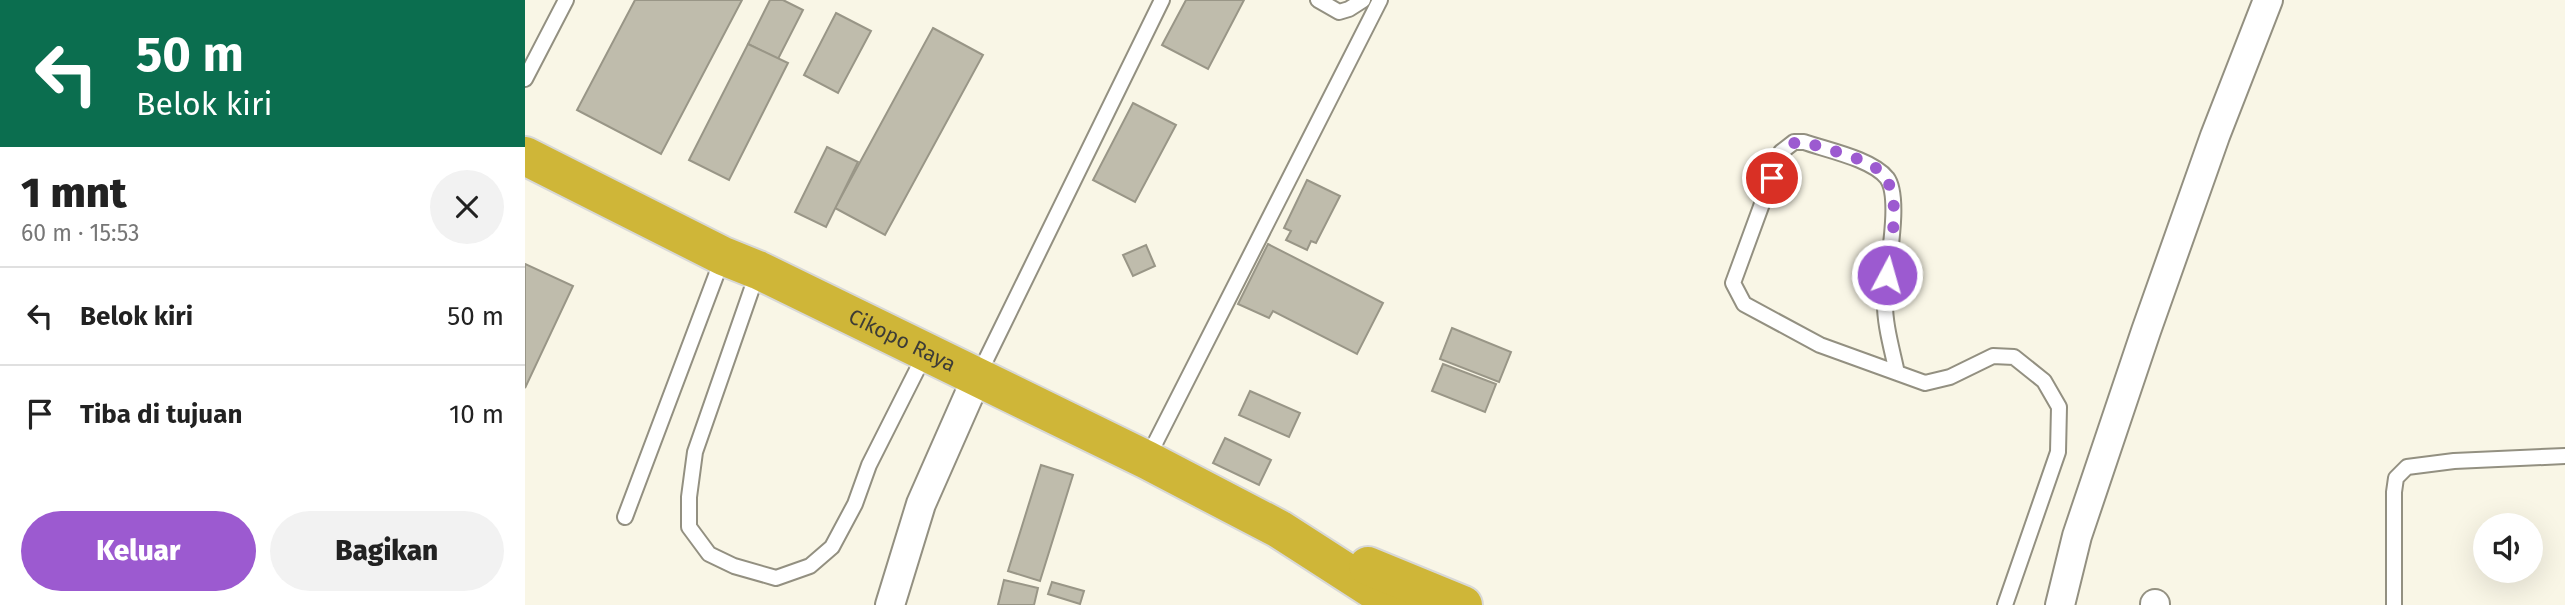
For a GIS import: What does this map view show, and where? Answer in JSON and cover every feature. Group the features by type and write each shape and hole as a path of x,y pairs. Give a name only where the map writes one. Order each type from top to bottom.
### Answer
{"highway":[{"name":"Cikopo Raya","path":"525,156 723,256 758,270 1147,460 1279,529 1463,605"},
{"name":"Cikopo Raya","path":"1279,529 1397,605"}],"street":[{"path":"2060,605 2077,536 2146,331 2215,136 2268,0"},
{"path":"890,605 921,504 977,377"}],"lane":[{"path":"525,79 566,0"},
{"path":"977,377 1162,0"},
{"path":"1318,0 1339,12 1363,0"},
{"path":"1147,460 1380,0"},
{"path":"1897,373 1884,301 1894,196 1888,179 1874,167 1804,142 1794,142 1781,152 1733,283 1744,304 1820,345 1897,373 1925,383 1950,377 1993,356 2014,357 2044,381 2059,407 2058,452 2005,605"},
{"path":"625,517 723,256"},
{"path":"758,270 695,452 689,497 689,527 709,554 776,578 810,566 832,547 855,504 869,465 926,353"},
{"path":"2394,605 2394,492 2396,478 2407,467 2454,461 2565,456"}],"building":[{"path":"635,0 742,0 661,154 577,110"},
{"path":"770,0 783,0 803,10 778,59 748,44"},
{"path":"1186,0 1244,0 1208,69 1162,45"},
{"path":"836,13 871,31 838,93 804,75"},
{"path":"933,28 983,55 885,235 835,208"},
{"path":"748,44 788,63 729,180 689,160"},
{"path":"1133,103 1176,125 1135,202 1093,180"},
{"path":"827,147 858,162 826,227 795,212"},
{"path":"1307,180 1340,196 1316,243 1311,241 1307,250 1286,240 1291,231 1284,228"},
{"path":"1268,244 1383,303 1357,354 1273,311 1269,318 1238,304"},
{"path":"1146,245 1155,266 1133,276 1123,255"},
{"path":"525,264 573,286 525,388"},
{"path":"1452,328 1511,352 1499,382 1440,359"},
{"path":"1443,364 1496,384 1485,412 1432,391"},
{"path":"1250,391 1300,413 1289,437 1239,415"},
{"path":"1225,438 1271,460 1259,485 1213,463"},
{"path":"1041,465 1073,475 1040,581 1008,571"},
{"path":"1004,580 1038,588 1034,605 998,605"},
{"path":"1052,582 1084,591 1080,604 1048,594"}],"route":[{"path":"1772,178 1781,152 1794,142 1804,142 1874,167 1888,179 1894,196 1887,275"}]}
